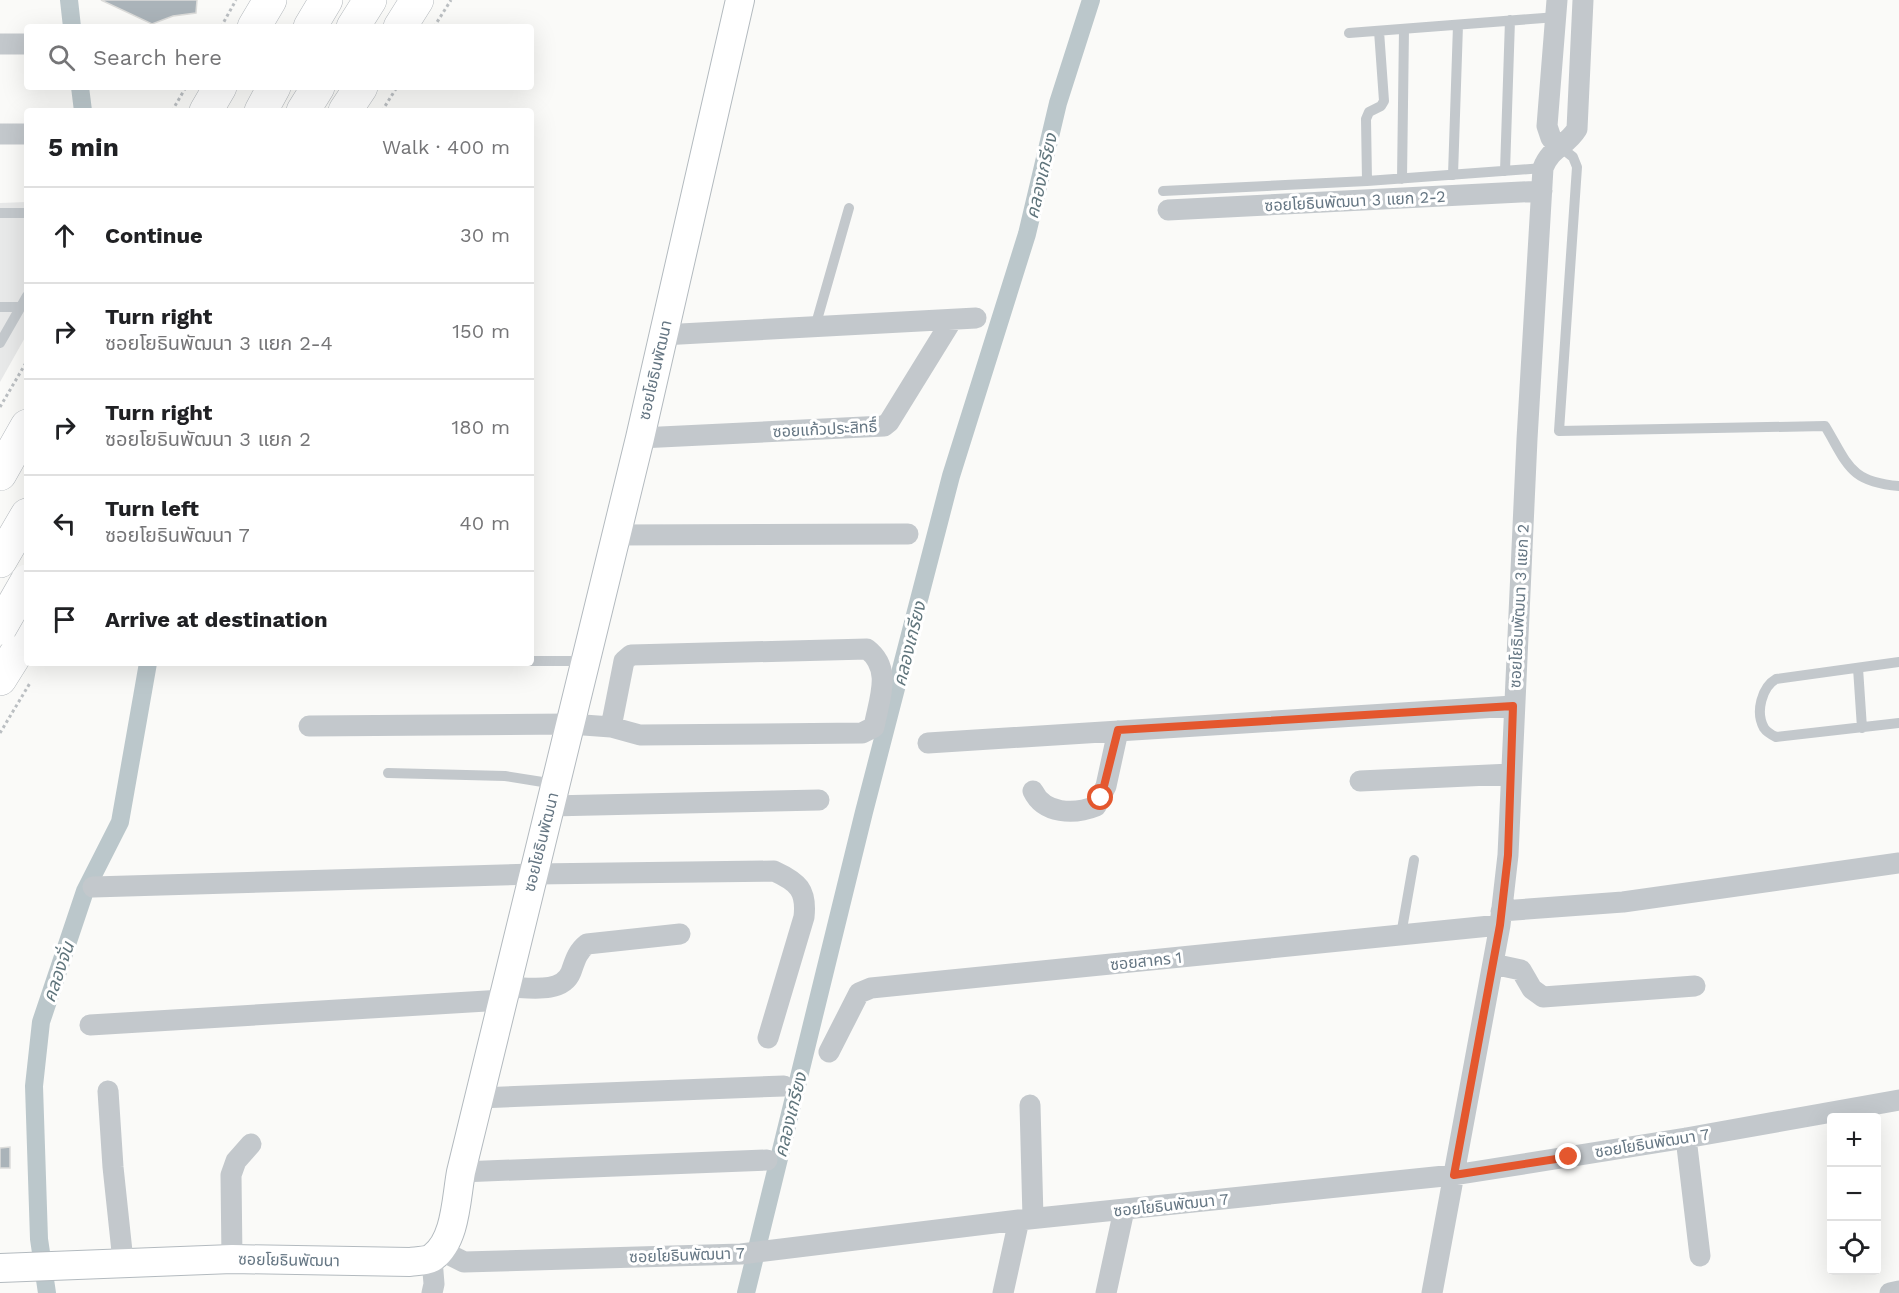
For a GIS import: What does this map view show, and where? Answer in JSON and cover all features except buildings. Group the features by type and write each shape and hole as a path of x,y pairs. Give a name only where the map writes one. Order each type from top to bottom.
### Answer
{"main road":[{"path":"256,24 270,0"},
{"path":"312,24 326,0"},
{"path":"356,24 370,0"},
{"path":"402,24 417,0"},
{"path":"263,108 272,90"},
{"path":"305,108 316,90"},
{"path":"347,108 359,90"},
{"path":"0,474 24,431"},
{"path":"0,561 24,520"},
{"path":"0,628 24,586"},
{"path":"0,620 22,620 24,618"},
{"path":"0,638 5,643 8,657 1,677"},
{"path":"1,677 24,641"}],"street":[{"name":"ซอยโยธินพัฒนา","path":"25,1266 232,1259 410,1262 436,1254 451,1228 461,1173 640,438 740,0"},
{"name":"ซอยโยธินพัฒนา 3 แยก 2","path":"1432,1293 1501,918 1508,855 1513,706 1544,168 1548,155 1571,139 1577,129 1583,0"},
{"path":"1557,8 1547,126 1551,138 1559,146"},
{"path":"0,44 24,44"},
{"path":"0,134 24,134"},
{"name":"ซอยโยธินพัฒนา 3 แยก 2-2","path":"1166,200 1542,191"},
{"path":"662,335 976,318"},
{"name":"ซอยแก้วประสิทธื์","path":"640,438 884,426 890,422 952,320"},
{"path":"615,535 908,534"},
{"path":"309,726 570,724 611,727 640,735 862,733 874,727 884,670 880,660 867,650 631,655 624,661 611,727"},
{"path":"928,742 1513,706"},
{"path":"1033,791 1039,803 1048,808 1066,811 1096,806 1106,786 1118,730"},
{"path":"1360,781 1511,774"},
{"path":"553,795 819,800"},
{"name":"ซอยสาคร 1","path":"829,1052 859,993 871,988 1401,935 1501,918 1899,863"},
{"path":"93,887 534,874 774,871 795,881 806,901 804,917 768,1038"},
{"path":"90,1025 504,994 560,985 568,978 579,950 587,944 680,934"},
{"path":"1493,964 1521,970 1532,989 1544,997 1695,986"},
{"path":"479,1098 784,1086"},
{"path":"108,1091 111,1148 123,1261"},
{"name":"ซอยโยธินพัฒนา 7","path":"436,1254 464,1262 741,1254 1026,1219 1454,1175 1686,1138 1899,1100"},
{"path":"1003,1293 1026,1219 1030,1105"},
{"path":"1686,1138 1700,1256"},
{"path":"232,1259 231,1175 236,1161 251,1143"},
{"path":"461,1173 766,1160"},
{"path":"1106,1293 1124,1210"},
{"path":"432,1293 436,1254"},
{"path":"1890,1293 1899,1291"}],"lane":[{"path":"1348,33 1510,20 1557,8"},
{"path":"1505,171 1510,20"},
{"path":"1453,175 1458,25"},
{"path":"1402,178 1404,28"},
{"path":"1367,181 1366,119 1369,112 1381,106 1384,101 1379,31"},
{"path":"1559,146 1573,157 1577,167 1559,431 1825,426 1853,472 1878,484 1899,486"},
{"path":"1166,200 1402,178 1544,168"},
{"path":"814,328 849,208"},
{"path":"0,213 24,213"},
{"path":"0,343 24,302"},
{"path":"0,308 21,307"},
{"path":"534,661 585,661"},
{"path":"1899,662 1776,679 1766,685 1762,696 1761,715 1764,728 1776,737 1899,723"},
{"path":"1858,668 1862,728"},
{"path":"388,773 505,776 553,795"},
{"path":"1401,935 1414,860"}],"path":[{"path":"223,24 236,0"},
{"path":"436,24 451,0"},
{"path":"384,108 395,90"},
{"path":"178,108 207,93"},
{"path":"0,407 24,365"},
{"path":"0,733 35,673"}],"shaded area":[{"path":"24,202 24,339 0,382 0,203"}],"waterway":[{"name":"คลองจั่น","path":"69,0 72,24"},
{"name":"คลองเกรียง","path":"746,1293 864,812 951,476 1027,234 1058,103 1091,0"},
{"name":"คลองจั่น","path":"80,90 83,108"},
{"name":"คลองจั่น","path":"47,1293 39,1239 34,1086 41,1022 85,891 120,822 147,666"}],"route":[{"path":"1101,798 1106,786 1118,730 1513,706 1508,855 1500,925 1454,1175 1569,1157"}]}
